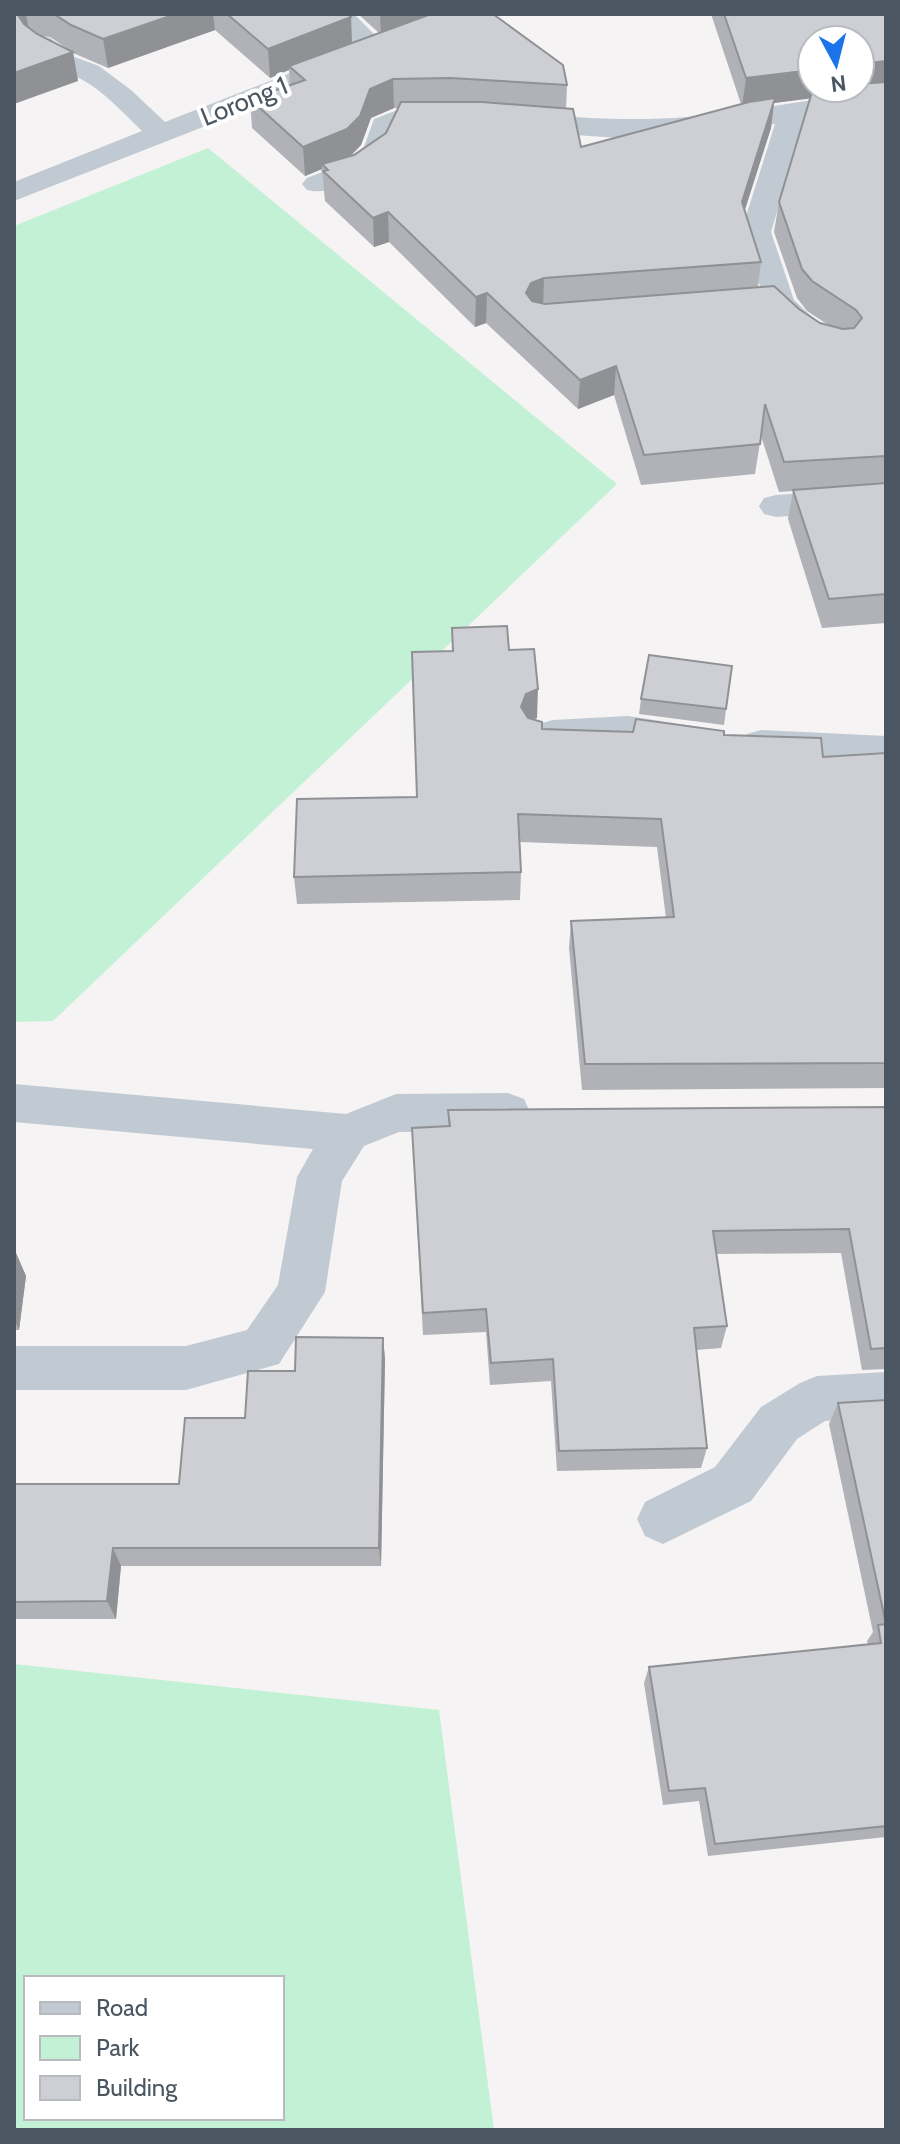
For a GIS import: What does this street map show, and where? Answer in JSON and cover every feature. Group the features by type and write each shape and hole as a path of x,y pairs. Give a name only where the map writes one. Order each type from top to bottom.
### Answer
{"street":[{"path":"339,14 375,49"},
{"name":"Lorong 1","path":"14,192 404,39"},
{"path":"40,44 62,62 89,72 121,96 161,134"},
{"path":"317,184 360,167 378,150 384,125 395,120 485,120 619,129 688,126 852,102 886,100"},
{"path":"793,113 756,232 764,303 837,348"},
{"path":"776,506 886,498"},
{"path":"541,734 628,730 719,742 886,750"},
{"path":"14,1103 348,1133 396,1113 555,1112"},
{"path":"14,1368 186,1368 262,1348 301,1292 320,1177 348,1133"},
{"path":"663,1519 733,1484 779,1423 817,1399 886,1395"}],"green space":[{"path":"208,148 617,484 53,1021 14,1022 14,226"},
{"path":"14,1664 439,1710 494,2130 14,2130"}],"building":[{"path":"14,14 18,14 24,24 37,34 73,52 14,73"},
{"path":"54,14 176,14 103,39"},
{"path":"227,14 348,14 351,17 268,49"},
{"path":"431,14 493,14 563,65 567,85 450,78 393,79 370,89 360,116 347,129 303,147 250,99 305,80 289,66"},
{"path":"724,14 886,14 886,61 876,62 876,24 796,24 796,72 746,78"},
{"path":"886,82 886,456 784,462 765,404 760,444 644,455 616,366 580,380 487,293 476,297 388,212 373,218 323,171 328,170 322,164 354,155 386,133 401,102 482,102 573,109 581,147 749,102 775,98 742,202 761,262 544,278 531,283 526,293 532,301 545,304 774,286 820,323 843,329 854,328 862,318 856,310 812,281 802,269 779,202 808,104 876,104 876,83"},
{"path":"886,483 886,594 829,599 793,490"},
{"path":"507,626 509,650 534,649 538,689 526,694 521,707 528,718 542,722 542,729 633,732 636,719 724,731 724,735 821,738 823,757 886,753 886,1063 585,1064 571,921 674,917 661,819 518,814 521,872 294,877 297,799 417,797 412,652 453,651 452,628"},
{"path":"649,655 732,666 726,709 641,699"},
{"path":"886,1107 886,1348 871,1349 849,1229 713,1231 727,1326 694,1328 707,1448 559,1451 553,1359 491,1363 486,1309 423,1313 412,1128 450,1126 448,1110"},
{"path":"296,1337 383,1338 379,1548 113,1548 107,1601 14,1602 14,1484 179,1484 185,1418 245,1418 248,1371 295,1371"},
{"path":"886,1400 886,1624 838,1403"},
{"path":"886,1624 886,1826 715,1844 705,1788 669,1791 649,1667 881,1643 878,1625"}]}
